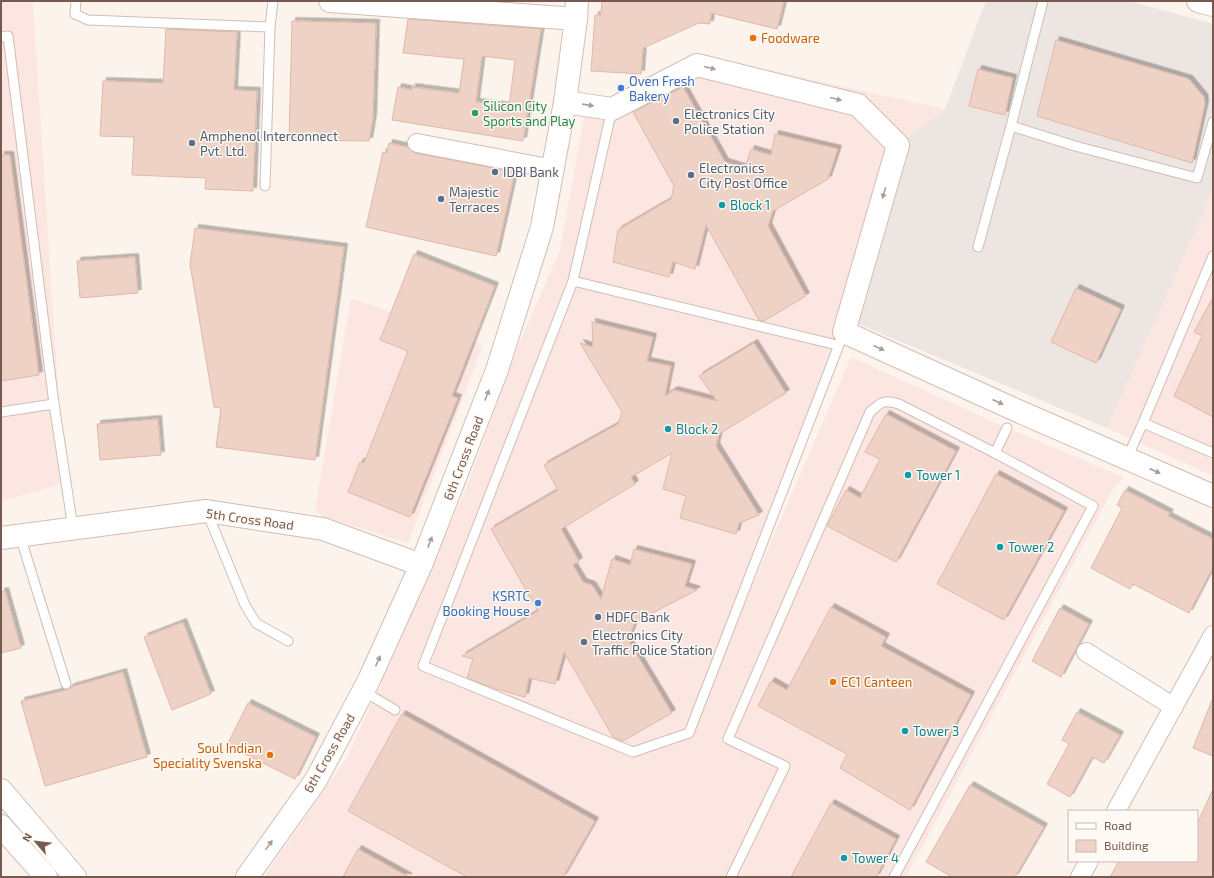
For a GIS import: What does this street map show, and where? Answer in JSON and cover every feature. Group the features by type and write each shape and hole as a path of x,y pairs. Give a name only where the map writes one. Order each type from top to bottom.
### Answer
{"street":[{"path":"330,1 577,10"},
{"path":"1198,1 1213,6"},
{"name":"6th Cross Road","path":"249,876 316,780 363,691 421,566 497,370 542,227 565,102 577,10"},
{"path":"565,102 612,109 696,65 858,105 898,145 841,338 1127,458 1213,496"},
{"path":"417,143 553,170"},
{"name":"5th Cross Road","path":"10,536 206,511 323,529 421,566"},
{"path":"1117,810 1213,635"},
{"path":"1086,652 1174,707"},
{"path":"1,790 75,877"},
{"path":"1,826 46,877"},
{"path":"1080,877 1088,862"}],"lane":[{"path":"76,1 75,14 88,20 270,27"},
{"path":"265,186 270,27 273,1"},
{"path":"978,247 1043,1"},
{"path":"1,37 8,36 54,404 73,528"},
{"path":"573,280 841,338 689,733 633,752 423,666 573,280 612,109"},
{"path":"1011,126 1075,146 1197,178 1213,122"},
{"path":"1127,458 1144,423 1213,256"},
{"path":"731,877 785,766 728,739 870,412 882,402 888,401 899,404 995,453 1093,506 894,877"},
{"path":"1,412 54,404"},
{"path":"1144,423 1213,453"},
{"path":"995,453 1007,428"},
{"path":"206,511 245,605 256,623 288,642"},
{"path":"10,536 66,684"},
{"path":"363,691 395,710"}],"shaded area":[{"path":"1,1 33,1 64,483 1,502"},
{"path":"986,1 1129,1 1213,24 1213,191 1107,428 844,318 898,145 945,109"},
{"path":"706,56 945,109 898,145 844,318 693,722 851,357 1007,428 1124,477 1113,489 906,877 264,877 347,757 382,682 467,486 519,344 560,250 585,113"},
{"path":"1213,191 1213,476 1107,428"},
{"path":"351,298 483,345 408,543 324,517 315,510"}],"building":[{"path":"602,1 784,1 777,29 711,13 710,24 699,23 643,48 641,74 591,71 595,15 601,15"},
{"path":"408,19 541,29 523,141 392,120 398,87 412,90 412,87 459,93 464,59 403,53","holes":["482,56 515,60 509,106 476,102"]},
{"path":"292,21 376,23 373,118 369,141 289,140"},
{"path":"166,29 237,32 234,90 257,91 253,191 205,189 206,178 132,175 134,137 100,136 103,81 163,83"},
{"path":"1056,40 1189,79 1204,97 1205,104 1192,163 1037,116"},
{"path":"978,69 1013,78 1005,115 969,106"},
{"name":"Block 1","path":"683,87 725,162 745,168 751,149 771,155 775,134 838,149 828,179 773,211 768,226 806,296 764,321 759,320 706,225 695,269 673,262 669,277 613,262 618,230 671,199 674,186 633,112"},
{"name":"Majestic Terraces","path":"389,143 407,147 415,153 515,172 496,256 366,227 383,152 387,153"},
{"path":"1,155 10,155 39,375 1,381"},
{"path":"195,228 344,247 315,460 216,447 221,408 214,407 190,264"},
{"path":"414,254 495,286 452,396 458,398 410,517 348,492 360,462 364,463 408,351 380,340"},
{"path":"135,257 138,293 80,298 77,261"},
{"path":"1076,288 1121,309 1096,363 1051,342"},
{"path":"1213,297 1213,417 1174,396 1202,336 1194,332"},
{"path":"592,322 653,337 647,361 671,366 665,396 674,390 717,401 699,376 754,343 786,393 719,434 716,446 759,515 739,523 736,534 680,518 686,496 663,489 672,453 631,477 635,484 561,529 579,561 573,565 583,582 592,585 601,599 612,559 630,565 634,549 692,564 685,586 697,590 635,622 628,640 672,713 623,741 613,737 564,652 555,684 529,678 525,697 496,689 467,678 473,659 462,656 538,611 491,529 558,490 544,465 618,424 622,412 580,343 593,347"},
{"name":"Tower 1","path":"886,414 956,451 896,562 827,526 846,490 860,498 880,459 865,452"},
{"path":"158,419 161,455 100,460 97,424"},
{"name":"Tower 2","path":"996,474 1064,511 1004,620 937,584"},
{"path":"1125,490 1170,513 1168,516 1213,539 1213,567 1189,613 1133,584 1130,589 1091,568 1122,508 1117,505"},
{"path":"5,591 21,648 1,653 1,592"},
{"path":"831,607 886,637 881,646 971,695 910,810 840,768 847,754 758,706 771,681 787,690"},
{"path":"1060,608 1089,624 1061,677 1032,661"},
{"path":"183,622 211,694 172,710 144,637"},
{"path":"123,672 147,757 45,786 21,701 67,690 71,687"},
{"path":"1213,700 1213,756 1193,748"},
{"path":"248,703 316,737 295,779 227,745"},
{"path":"1077,712 1120,735 1104,763 1092,757 1070,797 1047,784 1069,744 1062,740"},
{"path":"402,714 595,821 563,877 467,877 348,811"},
{"path":"970,785 1044,827 1015,877 952,877 926,862"},
{"path":"1213,789 1213,877 1110,877 1118,862 1198,862 1198,822"},
{"name":"Tower 4","path":"831,803 896,839 876,877 791,877"},
{"path":"358,849 409,877 343,877"}],"place":[{"name":"Foodware","path":"753,38"},
{"name":"Oven Fresh Bakery","path":"621,88"},
{"name":"Silicon City Sports and Play","path":"475,113"},
{"name":"Electronics City Police Station","path":"676,121"},
{"name":"Amphenol Interconnect Pvt. Ltd.","path":"192,143"},
{"name":"IDBI Bank","path":"495,172"},
{"name":"Electronics City Post Office","path":"691,175"},
{"name":"Majestic Terraces","path":"441,199"},
{"name":"Block 1","path":"722,205"},
{"name":"Block 2","path":"668,429"},
{"name":"Tower 1","path":"908,475"},
{"name":"Tower 2","path":"1000,547"},
{"name":"KSRTC Booking House","path":"538,603"},
{"name":"HDFC Bank","path":"598,617"},
{"name":"Electronics City Traffic Police Station","path":"584,642"},
{"name":"EC1 Canteen","path":"833,682"},
{"name":"Tower 3","path":"905,731"},
{"name":"Soul Indian Speciality Svenska","path":"270,755"},
{"name":"Tower 4","path":"844,858"}]}
